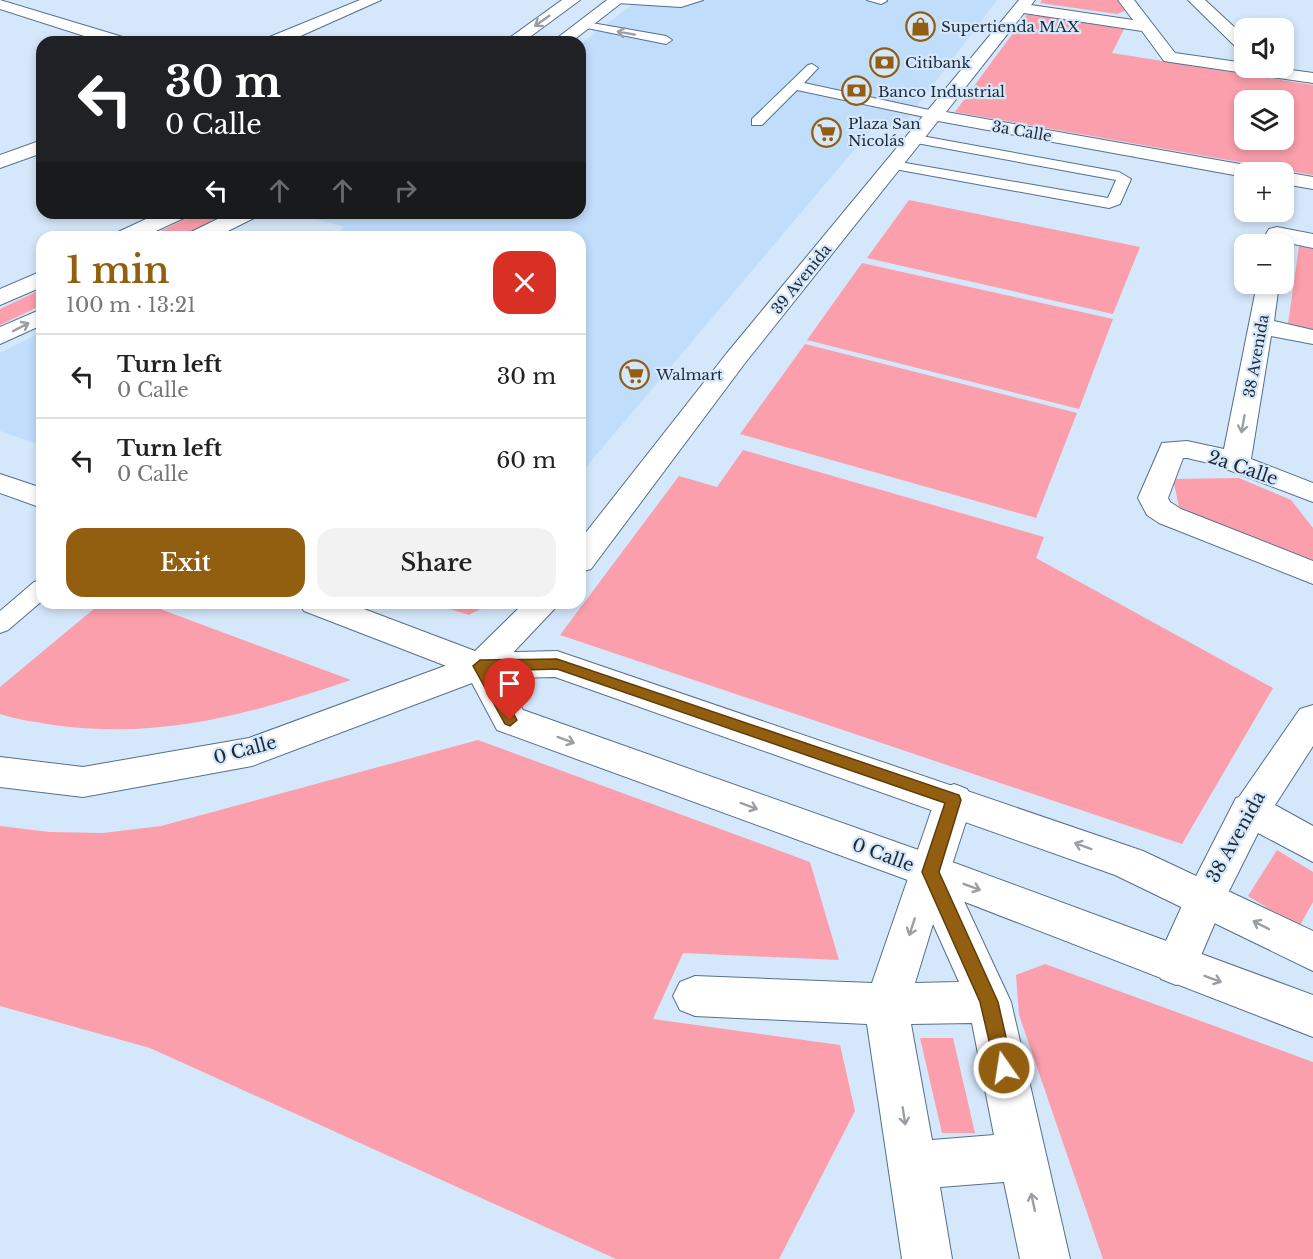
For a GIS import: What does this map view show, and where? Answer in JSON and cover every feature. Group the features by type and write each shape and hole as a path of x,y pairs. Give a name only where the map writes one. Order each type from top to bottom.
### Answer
{"street":[{"path":"287,36 372,0"},
{"path":"521,36 572,0"},
{"path":"569,36 617,0"},
{"path":"1126,0 1170,57 1234,66"},
{"path":"1196,0 1234,36"},
{"path":"0,4 101,36"},
{"path":"1024,4 1144,23"},
{"name":"39 Avenida","path":"586,554 736,358 1024,4"},
{"path":"1294,75 1313,78"},
{"name":"3a Calle","path":"934,115 1234,169"},
{"path":"10,141 36,148"},
{"path":"0,162 36,148"},
{"path":"1294,180 1313,183"},
{"path":"138,231 164,219"},
{"path":"211,231 234,219"},
{"path":"1294,240 1313,241"},
{"path":"0,298 36,281"},
{"name":"38 Avenida","path":"1236,463 1266,294"},
{"path":"0,337 36,319"},
{"path":"1261,326 1313,337"},
{"name":"2a Calle","path":"1310,495 1236,463 1182,448 1172,449 1153,498 1157,508 1170,516 1313,573"},
{"path":"0,483 36,497"},
{"name":"0 Calle","path":"331,609 480,666 510,720 930,872 1176,965 1310,1010"},
{"path":"480,666 538,609"},
{"name":"0 Calle","path":"0,772 83,782 252,752 480,666 557,664 954,800 1129,863 1204,897 1313,952"},
{"name":"38 Avenida","path":"1176,965 1204,897 1249,809 1313,719"},
{"path":"927,1259 886,1004 954,800"},
{"path":"1249,809 1313,845"},
{"path":"930,872 989,1002 1046,1259"},
{"path":"695,996 886,1004 989,1002"},
{"path":"912,1166 1023,1156"}],"lane":[{"path":"617,0 681,4 698,0"},
{"path":"586,25 666,40"},
{"path":"757,122 812,68"},
{"name":"3a Calle","path":"794,85 934,115"},
{"path":"894,165 1109,203 1115,201 1124,179 1119,176 916,139"},
{"path":"0,624 36,593"}],"shaded area":[{"path":"638,0 997,0 901,128 876,124 586,467 586,231 339,231 344,227 315,219 586,219 586,40"},
{"path":"1042,0 1117,0 1125,11 1117,14 1040,3"},
{"path":"1027,14 1124,29 1112,53 1234,72 1234,78 1269,78 1313,85 1313,175 1294,172 1294,162 1239,162 955,112"},
{"path":"909,200 1140,247 1113,314 867,258"},
{"path":"186,219 218,219 194,231 160,231"},
{"path":"1299,246 1313,249 1313,330 1288,324"},
{"path":"862,263 1113,319 1079,409 807,340"},
{"path":"36,292 36,308 0,325 0,309"},
{"path":"36,335 36,444 0,431 0,353"},
{"path":"805,344 1077,413 1036,518 740,434"},
{"path":"743,450 1044,537 1036,558 1273,688 1182,844 560,635 579,609 586,609 586,600 679,476 717,487"},
{"path":"1239,478 1291,500 1313,528 1313,563 1179,507 1173,479"},
{"path":"94,609 160,609 351,680 241,713 205,721 132,729 94,729 54,725 0,714 0,687"},
{"path":"450,609 480,609 469,615"},
{"path":"478,740 810,862 839,960 683,953 653,1019 840,1045 855,1111 779,1259 616,1259 150,1048 0,1006 0,826 49,832 103,833 161,826"},
{"path":"1277,850 1313,872 1313,902 1299,927 1248,896"},
{"path":"1045,964 1313,1062 1313,1259 1103,1259 1019,1015 1016,975"},
{"path":"920,1038 953,1038 975,1133 942,1133"}],"place":[{"name":"Supertienda MAX","path":"920,26"},
{"name":"Citibank","path":"884,62"},
{"name":"Banco Industrial","path":"857,91"},
{"name":"Plaza San Nicolás","path":"827,132"},
{"name":"Walmart","path":"635,374"}],"route":[{"path":"510,720 480,666 557,664 954,800 930,872 989,1002 1004,1068"}]}
